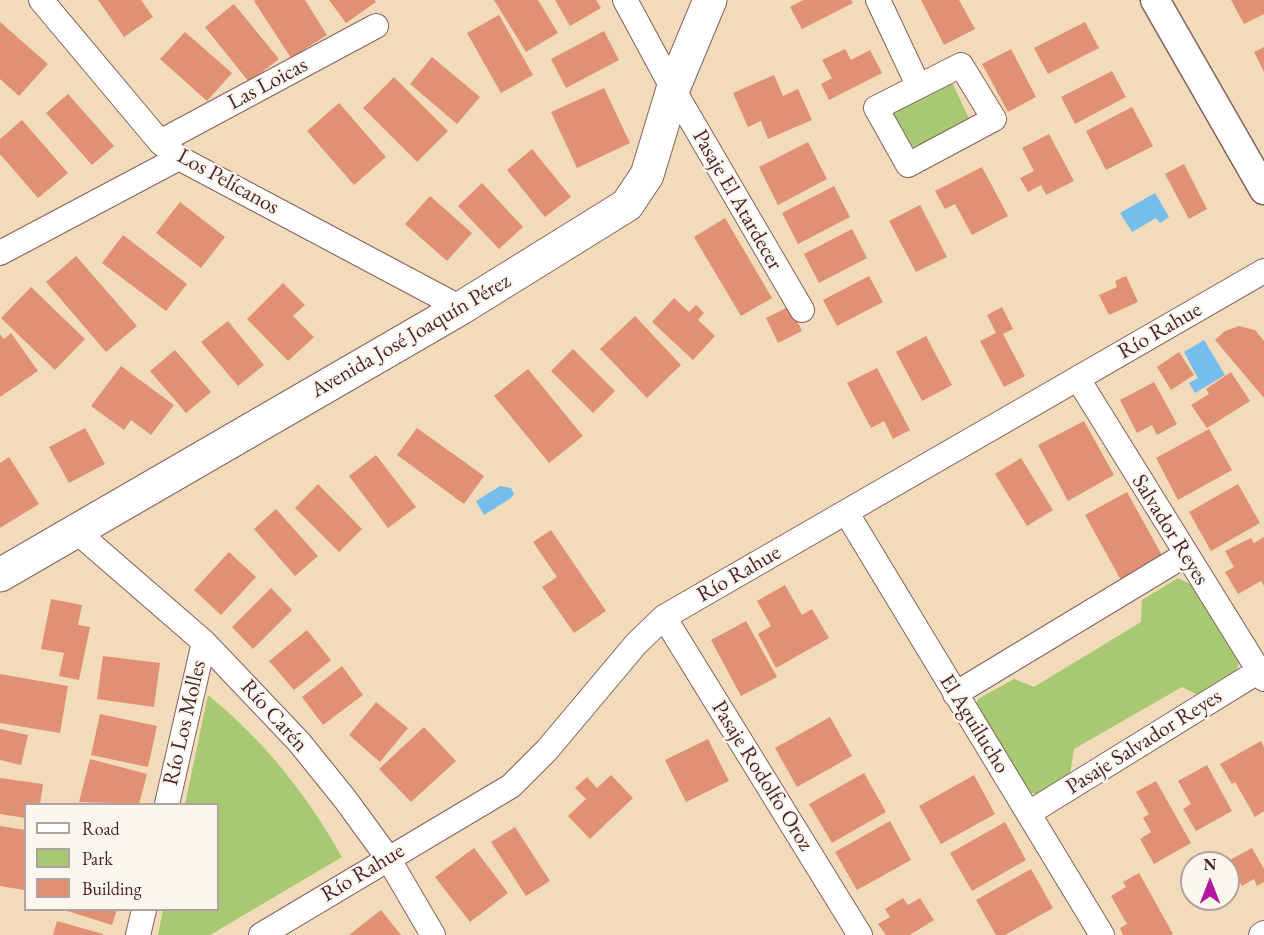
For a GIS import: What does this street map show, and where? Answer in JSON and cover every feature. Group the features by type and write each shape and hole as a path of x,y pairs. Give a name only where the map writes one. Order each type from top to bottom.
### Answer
{"main road":[{"name":"Avenida José Joaquín Pérez","path":"0,575 461,308 627,205 647,175 673,89 711,0"}],"street":[{"name":"Los Pelícanos","path":"41,0 160,142 179,158 461,308"},
{"path":"625,0 673,89"},
{"path":"878,0 918,85"},
{"path":"1155,0 1264,190"},
{"name":"Las Loicas","path":"160,142 376,26"},
{"path":"961,65 994,119 908,165 876,108 918,85 961,65"},
{"name":"Pasaje El Atardecer","path":"673,89 802,310"},
{"path":"0,253 179,158"},
{"name":"Río Rahue","path":"261,935 511,786 547,750 636,644 664,617 1264,271"},
{"name":"Salvador Reyes","path":"1078,379 1185,555 1262,675"},
{"name":"El Aguilucho","path":"846,512 1102,935"},
{"name":"Río Carén","path":"76,531 204,642 299,742 388,858 433,935"},
{"path":"955,694 1185,555"},
{"name":"Pasaje Rodolfo Oroz","path":"664,617 860,935"},
{"name":"Río Los Molles","path":"167,803 204,642"},
{"name":"Pasaje Salvador Reyes","path":"1029,813 1262,675"},
{"path":"138,935 144,911"}],"green space":[{"path":"951,80 971,123 921,149 907,144 891,121 894,110"},
{"path":"1178,578 1192,585 1239,663 1234,676 1198,695 1182,687 1074,749 1070,774 1036,794 1021,790 974,711 978,699 1014,679 1034,687 1141,622 1142,600"},
{"path":"208,695 248,731 282,769 314,811 342,857 210,935 158,935 163,911 219,911 219,803 185,803"}],"water":[{"path":"1155,193 1169,217 1160,223 1156,218 1132,232 1120,213"},
{"path":"1204,340 1225,375 1195,393 1189,383 1198,378 1184,352"},
{"path":"500,486 511,488 514,494 484,515 476,501"}],"building":[{"path":"98,0 141,0 153,17 124,37"},
{"path":"305,0 327,35 291,58 254,1"},
{"path":"329,0 374,0 376,2 346,23"},
{"path":"494,0 538,0 558,33 526,52"},
{"path":"555,0 596,0 601,8 570,26"},
{"path":"803,0 851,0 853,3 802,29 790,7"},
{"path":"921,0 959,0 975,29 944,45"},
{"path":"1231,0 1264,0 1264,14 1244,24"},
{"path":"234,4 279,59 249,82 205,27"},
{"path":"499,15 533,75 501,93 467,33"},
{"path":"0,22 48,64 19,96 0,79"},
{"path":"1085,22 1099,48 1048,74 1034,48"},
{"path":"604,31 619,60 566,88 551,59"},
{"path":"185,32 232,73 207,101 160,59"},
{"path":"1264,47 1264,72 1254,52"},
{"path":"845,49 851,60 870,50 882,73 829,100 821,84 832,78 822,60"},
{"path":"1011,49 1036,97 1008,112 982,64"},
{"path":"432,57 480,97 457,124 410,84"},
{"path":"1112,71 1126,97 1075,124 1061,97"},
{"path":"774,75 783,96 798,89 812,120 768,139 761,121 748,127 733,93"},
{"path":"394,77 448,131 417,162 363,108"},
{"path":"604,88 630,143 577,168 551,112"},
{"path":"68,94 114,146 92,165 46,113"},
{"path":"339,103 386,157 354,185 307,131"},
{"path":"1132,107 1153,146 1106,170 1086,131"},
{"path":"22,120 68,173 38,198 0,154 0,139"},
{"path":"1049,134 1074,181 1046,195 1041,185 1028,192 1020,178 1034,171 1022,148"},
{"path":"808,142 827,179 778,205 759,167"},
{"path":"532,149 571,197 545,217 507,170"},
{"path":"1184,164 1207,209 1189,219 1165,174"},
{"path":"982,167 1008,216 972,235 955,204 945,209 935,191"},
{"path":"482,183 523,227 499,249 458,206"},
{"path":"834,186 850,217 798,244 782,213"},
{"path":"430,196 472,233 447,261 405,224"},
{"path":"180,202 225,237 201,268 156,233"},
{"path":"920,205 947,257 916,272 889,221"},
{"path":"725,218 772,298 741,316 694,237"},
{"path":"852,229 867,258 819,283 804,254"},
{"path":"123,235 187,284 166,311 102,263"},
{"path":"76,256 137,326 106,352 46,282"},
{"path":"869,276 883,302 837,326 823,300"},
{"path":"1126,276 1138,302 1109,315 1099,295 1117,287 1115,281"},
{"path":"283,283 305,305 293,316 314,337 288,361 247,319"},
{"path":"31,287 85,339 55,370 1,318"},
{"path":"674,298 689,312 696,305 704,313 698,320 715,336 693,360 652,322"},
{"path":"790,306 802,331 778,343 766,318"},
{"path":"1002,307 1013,329 1003,334 1025,376 1004,387 980,341 996,333 987,315"},
{"path":"635,316 681,365 647,398 600,349"},
{"path":"228,321 264,365 238,386 201,342"},
{"path":"1239,326 1255,330 1264,341 1264,398 1215,340 1225,331"},
{"path":"11,333 38,371 0,397 0,334 4,339"},
{"path":"926,336 952,385 922,401 896,352"},
{"path":"573,349 615,391 593,413 551,371"},
{"path":"175,350 211,392 186,413 150,371"},
{"path":"1179,352 1194,375 1171,390 1157,367"},
{"path":"121,366 174,405 151,435 131,420 124,430 91,406"},
{"path":"877,368 910,430 893,439 884,421 871,428 847,383"},
{"path":"528,369 583,436 549,463 494,396"},
{"path":"1231,372 1250,401 1207,428 1191,405 1209,394 1206,389"},
{"path":"1154,382 1177,424 1157,435 1152,425 1137,433 1120,400"},
{"path":"1084,421 1114,475 1068,501 1038,445"},
{"path":"85,428 105,464 69,483 49,447"},
{"path":"417,428 484,476 464,504 397,455"},
{"path":"1209,429 1232,470 1178,500 1156,458"},
{"path":"376,455 416,507 388,528 349,476"},
{"path":"9,457 39,504 0,528 0,463"},
{"path":"1021,458 1053,510 1027,526 995,474"},
{"path":"318,484 362,529 339,552 295,508"},
{"path":"1238,484 1260,523 1211,551 1189,512"},
{"path":"1127,492 1164,559 1122,582 1085,515"},
{"path":"276,509 318,556 295,576 254,529"},
{"path":"551,530 606,611 574,633 542,587 557,577 533,542"},
{"path":"1264,537 1264,586 1261,581 1238,594 1225,572 1234,567 1225,551 1251,538 1254,543"},
{"path":"229,552 256,577 221,615 194,590"},
{"path":"785,585 802,615 812,609 829,638 776,668 758,634 771,626 757,601"},
{"path":"271,588 292,610 253,649 232,627"},
{"path":"51,599 82,605 78,625 90,627 79,680 59,676 64,653 41,649"},
{"path":"746,621 777,677 741,696 711,640"},
{"path":"307,630 331,660 294,690 269,661"},
{"path":"103,656 160,663 154,707 97,699"},
{"path":"342,666 363,695 323,725 302,697"},
{"path":"0,674 68,686 60,733 0,723"},
{"path":"376,702 408,728 380,762 349,735"},
{"path":"100,714 157,726 148,767 91,755"},
{"path":"830,717 852,756 797,787 775,748"},
{"path":"424,727 456,761 411,802 379,769"},
{"path":"0,729 28,735 21,765 0,760"},
{"path":"708,739 729,781 686,802 665,760"},
{"path":"1261,741 1264,747 1264,811 1255,817 1235,782 1232,784 1220,764"},
{"path":"90,759 147,774 139,803 79,802"},
{"path":"1207,765 1232,811 1196,831 1183,809 1191,804 1178,781"},
{"path":"864,773 886,812 832,843 809,804"},
{"path":"611,775 633,798 590,839 568,816 586,799 575,788 587,777 597,788"},
{"path":"974,775 995,814 941,844 919,806"},
{"path":"0,778 43,784 40,803 24,803 24,818 0,814"},
{"path":"1156,781 1191,843 1154,864 1140,839 1151,832 1143,818 1149,814 1136,792"},
{"path":"890,821 911,860 857,890 835,852"},
{"path":"1005,822 1026,860 972,891 950,853"},
{"path":"0,826 24,830 24,890 0,886"},
{"path":"515,827 550,881 526,896 491,842"},
{"path":"474,848 508,893 470,922 435,877"},
{"path":"1252,848 1264,869 1264,882 1257,886 1254,879 1242,886 1240,854"},
{"path":"1031,869 1053,908 1005,935 996,935 976,900"},
{"path":"1139,873 1173,934 1123,935 1120,928 1127,924 1111,896 1126,887 1123,882"},
{"path":"903,898 908,905 920,898 934,920 910,935 886,935 878,924 890,917 885,909"},
{"path":"381,910 401,935 349,935"},
{"path":"67,911 117,911 112,925"},
{"path":"57,921 103,934 103,935 53,935"}]}
